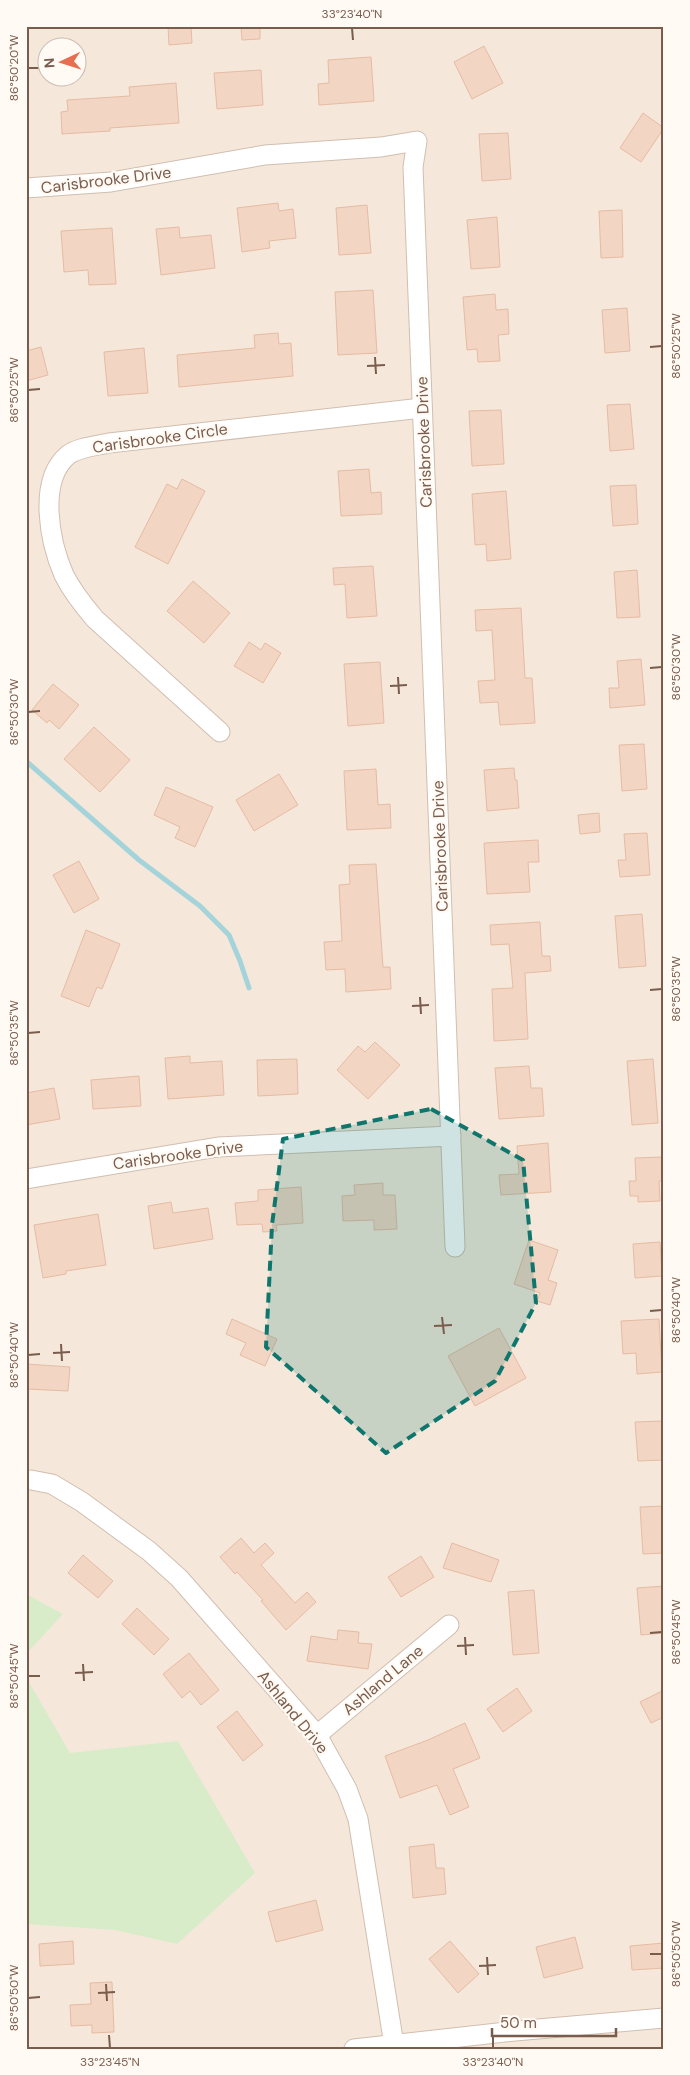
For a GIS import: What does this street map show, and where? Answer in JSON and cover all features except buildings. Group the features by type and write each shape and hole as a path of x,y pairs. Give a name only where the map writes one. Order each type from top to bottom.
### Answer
{"street":[{"name":"Carisbrooke Drive","path":"26,188 111,182 265,155 381,147 417,141 414,167 422,408 455,1248"},
{"name":"Carisbrooke Circle","path":"220,732 94,619 79,600 65,576 55,552 50,526 49,501 52,478 58,465 70,454 84,448 109,444 422,408"},
{"name":"Carisbrooke Drive","path":"26,1179 218,1147 451,1136"},
{"name":"Ashland Drive","path":"31,1480 52,1484 82,1502 149,1551 199,1599 317,1735 347,1789 358,1819 394,2045"},
{"name":"Ashland Lane","path":"317,1735 449,1625"},
{"path":"354,2049 514,2031 664,2018"}],"highlighted area":[{"path":"431,1109 523,1160 536,1303 495,1381 386,1453 266,1347 272,1225 283,1139"}],"shaded area":[{"path":"26,26 664,26 664,2049 26,2049"}],"green space":[{"path":"26,1594 63,1614 26,1654"},
{"path":"26,1677 70,1753 178,1741 255,1873 177,1944 115,1930 26,1924"}],"waterway":[{"path":"26,761 139,860 200,906 229,935 249,988"}]}
